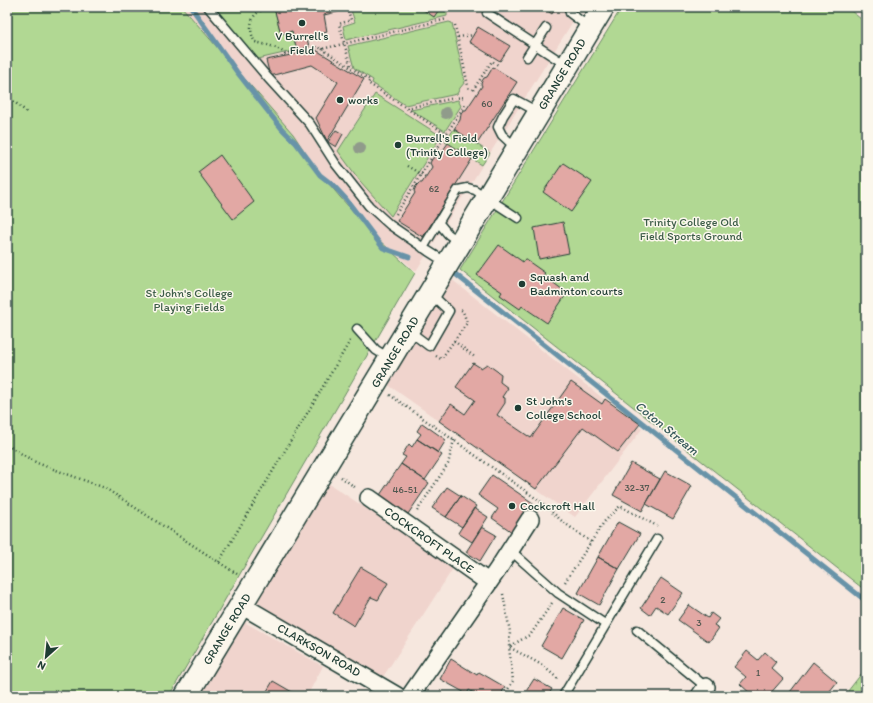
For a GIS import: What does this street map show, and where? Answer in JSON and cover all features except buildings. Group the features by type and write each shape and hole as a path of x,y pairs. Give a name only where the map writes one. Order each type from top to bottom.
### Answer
{"street":[{"name":"GRANGE ROAD","path":"186,696 603,7"},
{"name":"COCKCROFT PLACE","path":"369,498 407,525 493,576"},
{"path":"410,696 530,520"},
{"name":"CLARKSON ROAD","path":"241,605 398,696"}],"lane":[{"path":"208,7 268,78 310,124 335,163 369,206 390,225 448,263"},
{"path":"569,7 570,13 590,28"},
{"path":"487,13 567,66"},
{"path":"528,57 546,28"},
{"path":"517,149 502,135 498,127 503,116 514,99 539,113"},
{"path":"423,248 458,190 468,188 475,190 488,197 518,218"},
{"path":"438,222 448,234 460,243"},
{"path":"357,329 376,350 390,358"},
{"path":"563,696 657,539"},
{"path":"510,550 558,593 606,624"},
{"path":"637,630 703,692"}],"path":[{"path":"268,7 256,14 251,23 251,36 255,42 275,46 280,48 285,54 318,47 370,80 368,83 446,134"},
{"path":"347,7 351,20 339,24 351,68"},
{"path":"322,49 447,19"},
{"path":"455,25 469,90"},
{"path":"458,37 474,35"},
{"path":"474,90 492,61 498,65"},
{"path":"7,96 28,113"},
{"path":"406,108 466,97"},
{"path":"390,225 466,103"},
{"path":"407,166 426,177"},
{"path":"219,562 357,329"},
{"path":"454,341 476,358"},
{"path":"375,384 541,502 563,522 591,542"},
{"path":"407,525 448,464 454,440"},
{"path":"7,445 37,463 106,488 254,584"},
{"path":"326,465 369,498"},
{"path":"509,647 531,634 604,522 620,506 659,528 657,539"},
{"path":"493,576 510,632 509,647 512,681 504,696"},
{"path":"509,647 542,666 568,687"}],"shaded area":[{"name":"Burrell's Field (Trinity College)","path":"182,7 582,7 416,271 379,240 320,175 293,134"},
{"name":"St John's College School","path":"446,275 642,429 575,517 384,382"},
{"path":"328,483 454,567 381,680 254,604"},
{"path":"237,618 323,666 307,696 190,696"}],"green space":[{"name":"St John's College Playing Fields","path":"7,7 182,7 293,134 315,167 340,197 379,240 415,273 169,696 7,696"},
{"path":"212,7 236,7 236,9 244,7 249,10 251,7 274,7 281,34 292,31 297,50 258,59"},
{"path":"350,7 440,8 447,12 447,16 346,40 343,26 355,22"},
{"name":"Trinity College Old Field Sports Ground","path":"622,7 846,7 866,23 866,591 460,270"},
{"path":"449,22 452,23 465,82 457,94 405,105 372,83 373,80 354,68 348,46"},
{"path":"375,94 441,136 391,216 360,181 338,151"},
{"path":"458,100 461,106 445,131 411,110"},
{"path":"454,129 490,153 482,165 445,142"},
{"path":"866,668 866,696 844,696"}],"waterway":[{"path":"191,7 237,72 266,109 282,129 296,143 320,175 333,185 346,199 383,248 409,257"},
{"name":"Coton Stream","path":"454,273 866,601"}],"place":[{"name":"V Burrell's Field","path":"302,23"},
{"name":"works","path":"340,100"},
{"name":"Burrell's Field (Trinity College)","path":"398,145"},
{"name":"Squash and Badminton courts","path":"522,284"},
{"name":"St John's College School","path":"518,408"},
{"name":"Cockcroft Hall","path":"512,506"}]}
